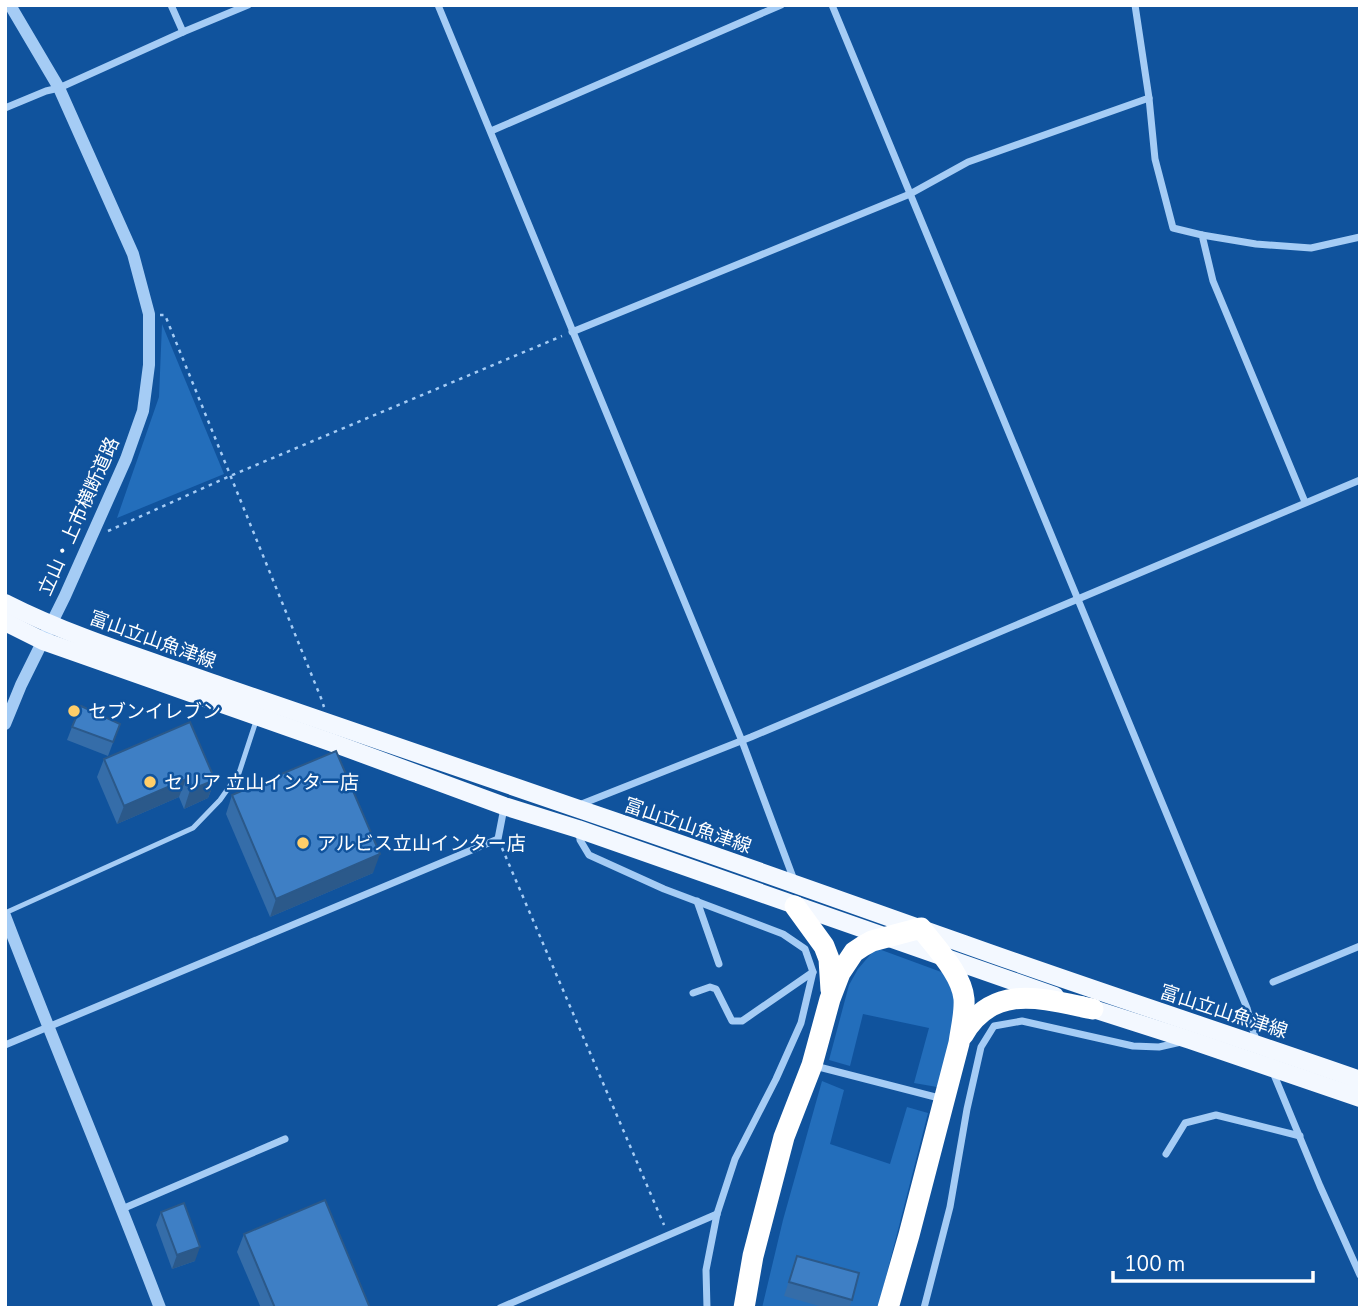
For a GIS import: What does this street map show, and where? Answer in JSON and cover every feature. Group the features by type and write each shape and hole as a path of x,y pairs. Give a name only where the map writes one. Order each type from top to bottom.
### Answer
{"highway":[{"path":"796,895 829,959 830,999"},
{"path":"744,1308 753,1256 784,1137 811,1065 840,973 854,952 872,941 920,928 958,978 963,989 963,1016 909,1235 888,1308"},
{"path":"958,1043 979,1013 1003,1000 1024,997 1093,1009"}],"main road":[{"name":"富山立山魚津線","path":"5,603 52,624 328,724 574,807 796,895 885,937 1360,1098"},
{"name":"富山立山魚津線","path":"5,622 43,641 504,806 796,895 920,928 1360,1080"}],"street":[{"path":"171,5 183,32"},
{"path":"5,108 60,88 247,5"},
{"path":"438,5 742,741 796,895"},
{"path":"491,131 781,5"},
{"path":"832,5 1247,1008 1258,1045"},
{"path":"1135,5 1149,97 1154,159 1173,228 1256,244 1311,248 1360,237"},
{"path":"12,9 60,88"},
{"name":"立山・上市横断道路","path":"5,724 126,459 143,411 149,365 149,314 133,254 60,88"},
{"path":"572,332 910,194 968,162 1149,97"},
{"path":"1202,235 1213,281 1305,502"},
{"path":"574,807 742,741 1360,480"},
{"path":"5,1045 498,839 504,806"},
{"path":"579,829 580,840 589,855 664,889 783,934 805,949 813,972 801,1023 735,1159 717,1214 706,1270 708,1308"},
{"path":"697,901 719,964"},
{"path":"5,915 160,1308"},
{"path":"1273,982 1360,946"},
{"path":"693,993 710,987 716,989 732,1021 742,1021 813,972"},
{"path":"924,1308 950,1207 981,1047 994,1026 1022,1021 1133,1046 1159,1047 1190,1040"},
{"path":"811,1065 943,1100"},
{"path":"1271,1069 1360,1275"},
{"path":"1166,1154 1185,1123 1216,1115 1300,1136"},
{"path":"122,1209 285,1139"},
{"path":"500,1308 717,1214"}],"lane":[{"path":"5,915 193,828 220,800 239,773 257,716"}],"path":[{"path":"149,314 165,315 321,698 328,724"},
{"path":"92,538 230,476 572,332"},
{"path":"498,839 669,1235"}],"shaded area":[{"path":"162,324 224,474 117,518 159,397"},
{"path":"876,948 944,973 959,993 957,1030 937,1087 914,1083 929,1028 863,1014 850,1066 829,1060 849,985 858,969"},
{"path":"822,1081 844,1090 830,1144 890,1164 907,1107 928,1113 878,1308 762,1308 783,1220"}],"building":[{"path":"81,706 120,724 113,742 72,727"},
{"path":"190,722 215,780 190,790 186,779 124,806 104,759"},
{"path":"336,751 380,854 276,899 232,795"},
{"path":"325,1200 370,1308 275,1308 244,1234"},
{"path":"184,1203 200,1247 177,1255 161,1212"},
{"path":"797,1256 859,1273 852,1300 789,1282"}],"place":[{"name":"セブンイレブン","path":"74,711"},
{"name":"セリア 立山インター店","path":"150,782"},
{"name":"アルビス立山インター店","path":"303,843"}]}
